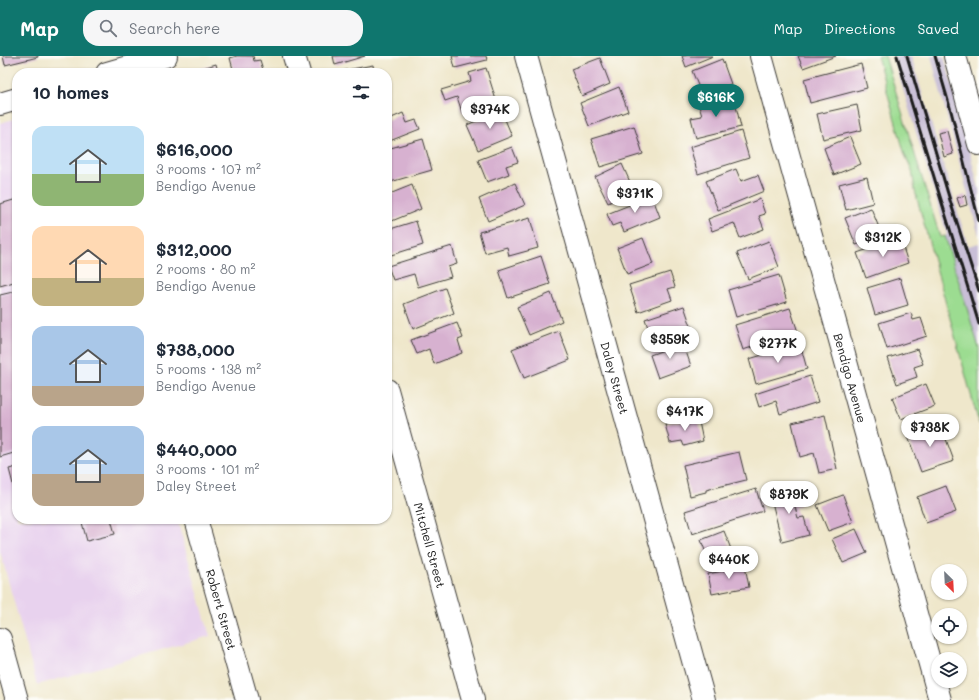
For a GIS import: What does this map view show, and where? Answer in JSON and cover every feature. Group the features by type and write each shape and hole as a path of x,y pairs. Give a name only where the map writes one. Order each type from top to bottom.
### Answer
{"street":[{"path":"124,68 166,56"},
{"path":"294,56 298,68"},
{"name":"Daley Street","path":"526,56 704,700"},
{"name":"Bendigo Avenue","path":"761,56 940,700"},
{"path":"955,56 979,144"},
{"path":"0,104 12,100"},
{"name":"Mitchell Street","path":"392,408 473,700"},
{"name":"Robert Street","path":"197,524 246,700"},
{"path":"0,639 17,700"}],"shaded area":[{"path":"893,56 911,56 968,246 979,243 979,348 945,236 947,235"},
{"path":"931,56 944,56 960,113 979,189 979,236"},
{"path":"12,119 12,524 178,524 210,636 37,685 0,551 0,123"}],"green space":[{"path":"877,56 885,56 940,237 945,236 979,348 979,424 915,191 912,170 905,155"}],"building":[{"path":"3,56 38,56 38,57 5,65"},
{"path":"237,56 253,56 254,61 260,60 262,68 233,68 230,58"},
{"path":"333,56 365,56 335,65"},
{"path":"452,56 486,56 487,60 455,68"},
{"path":"682,56 713,56 686,67"},
{"path":"798,56 836,56 803,68"},
{"path":"600,58 610,84 582,96 571,69"},
{"path":"722,59 731,84 702,95 692,71"},
{"path":"216,64 217,68 203,68"},
{"path":"861,64 867,88 810,103 804,79"},
{"path":"373,65 373,68 357,68"},
{"path":"486,68 496,100 462,112 457,97 445,101 441,90 471,81 469,73"},
{"path":"619,87 628,111 589,126 580,103"},
{"path":"734,98 741,127 696,138 691,118 702,116 699,106"},
{"path":"857,105 862,130 823,139 817,114"},
{"path":"501,110 512,136 478,150 467,125"},
{"path":"403,113 407,123 416,120 420,129 392,140 392,118"},
{"path":"634,126 643,154 600,167 591,139"},
{"path":"741,131 749,158 698,174 690,147"},
{"path":"947,131 953,154 944,157 938,133"},
{"path":"850,137 861,164 834,175 824,148"},
{"path":"423,139 432,170 392,182 392,148"},
{"path":"512,147 518,162 506,166 509,174 487,182 478,160"},
{"path":"622,164 634,191 608,203 595,177"},
{"path":"736,169 741,181 758,175 764,191 718,210 706,181"},
{"path":"867,177 873,203 846,210 839,184"},
{"path":"515,183 525,205 488,221 479,199"},
{"path":"412,185 421,209 392,221 392,193"},
{"path":"965,195 967,205 960,207 957,198"},
{"path":"652,196 660,217 624,232 620,223 612,226 607,214"},
{"path":"760,199 765,214 759,216 764,229 740,238 734,223 712,231 708,219"},
{"path":"12,200 12,282 0,286 0,204"},
{"path":"871,208 882,235 856,245 845,218"},
{"path":"530,218 538,248 509,256 507,247 485,253 479,232"},
{"path":"416,221 423,245 392,255 392,228"},
{"path":"643,238 653,264 627,274 617,248"},
{"path":"900,238 908,263 866,278 857,253"},
{"path":"769,241 779,267 748,279 737,253"},
{"path":"452,246 457,264 448,267 451,277 418,287 414,274 393,280 392,265"},
{"path":"541,256 550,284 508,298 499,270"},
{"path":"670,272 675,287 668,289 672,300 638,312 629,285"},
{"path":"779,275 787,302 736,317 728,290"},
{"path":"900,278 908,305 875,315 867,288"},
{"path":"445,288 454,313 413,329 404,304"},
{"path":"12,292 12,453 0,457 0,295"},
{"path":"551,293 562,321 529,335 517,307"},
{"path":"684,306 693,332 654,345 645,319"},
{"path":"790,308 798,332 743,350 735,325"},
{"path":"911,313 913,320 921,318 927,336 887,349 879,323"},
{"path":"457,323 463,338 458,340 462,353 434,364 429,349 417,354 411,340"},
{"path":"559,331 570,360 524,378 512,349"},
{"path":"683,343 691,366 658,378 650,355"},
{"path":"800,344 807,369 756,384 749,359"},
{"path":"917,349 923,364 914,367 917,377 897,384 888,358"},
{"path":"810,376 818,402 780,414 776,401 759,407 755,394"},
{"path":"926,384 935,406 901,419 892,398"},
{"path":"825,415 837,469 819,473 814,453 800,457 792,423"},
{"path":"698,417 703,441 684,446 682,441 670,443 665,424"},
{"path":"931,425 935,434 943,431 954,461 921,472 907,434"},
{"path":"739,452 746,480 706,490 706,492 690,496 683,465"},
{"path":"12,468 12,480 9,469"},
{"path":"946,486 956,512 926,523 917,497"},
{"path":"796,487 800,505 795,507 798,518 804,517 809,535 782,542 770,494"},
{"path":"756,489 763,511 692,534 685,511"},
{"path":"843,495 853,522 828,531 817,505"},
{"path":"82,524 112,524 115,534 87,541"},
{"path":"856,529 867,553 843,563 832,539"},
{"path":"724,531 734,557 711,566 701,540"},
{"path":"745,566 749,587 712,594 708,574"}],"railway":[{"path":"897,56 979,324"},
{"path":"907,56 952,207 979,291"},
{"path":"935,56 951,111 979,221"}]}
